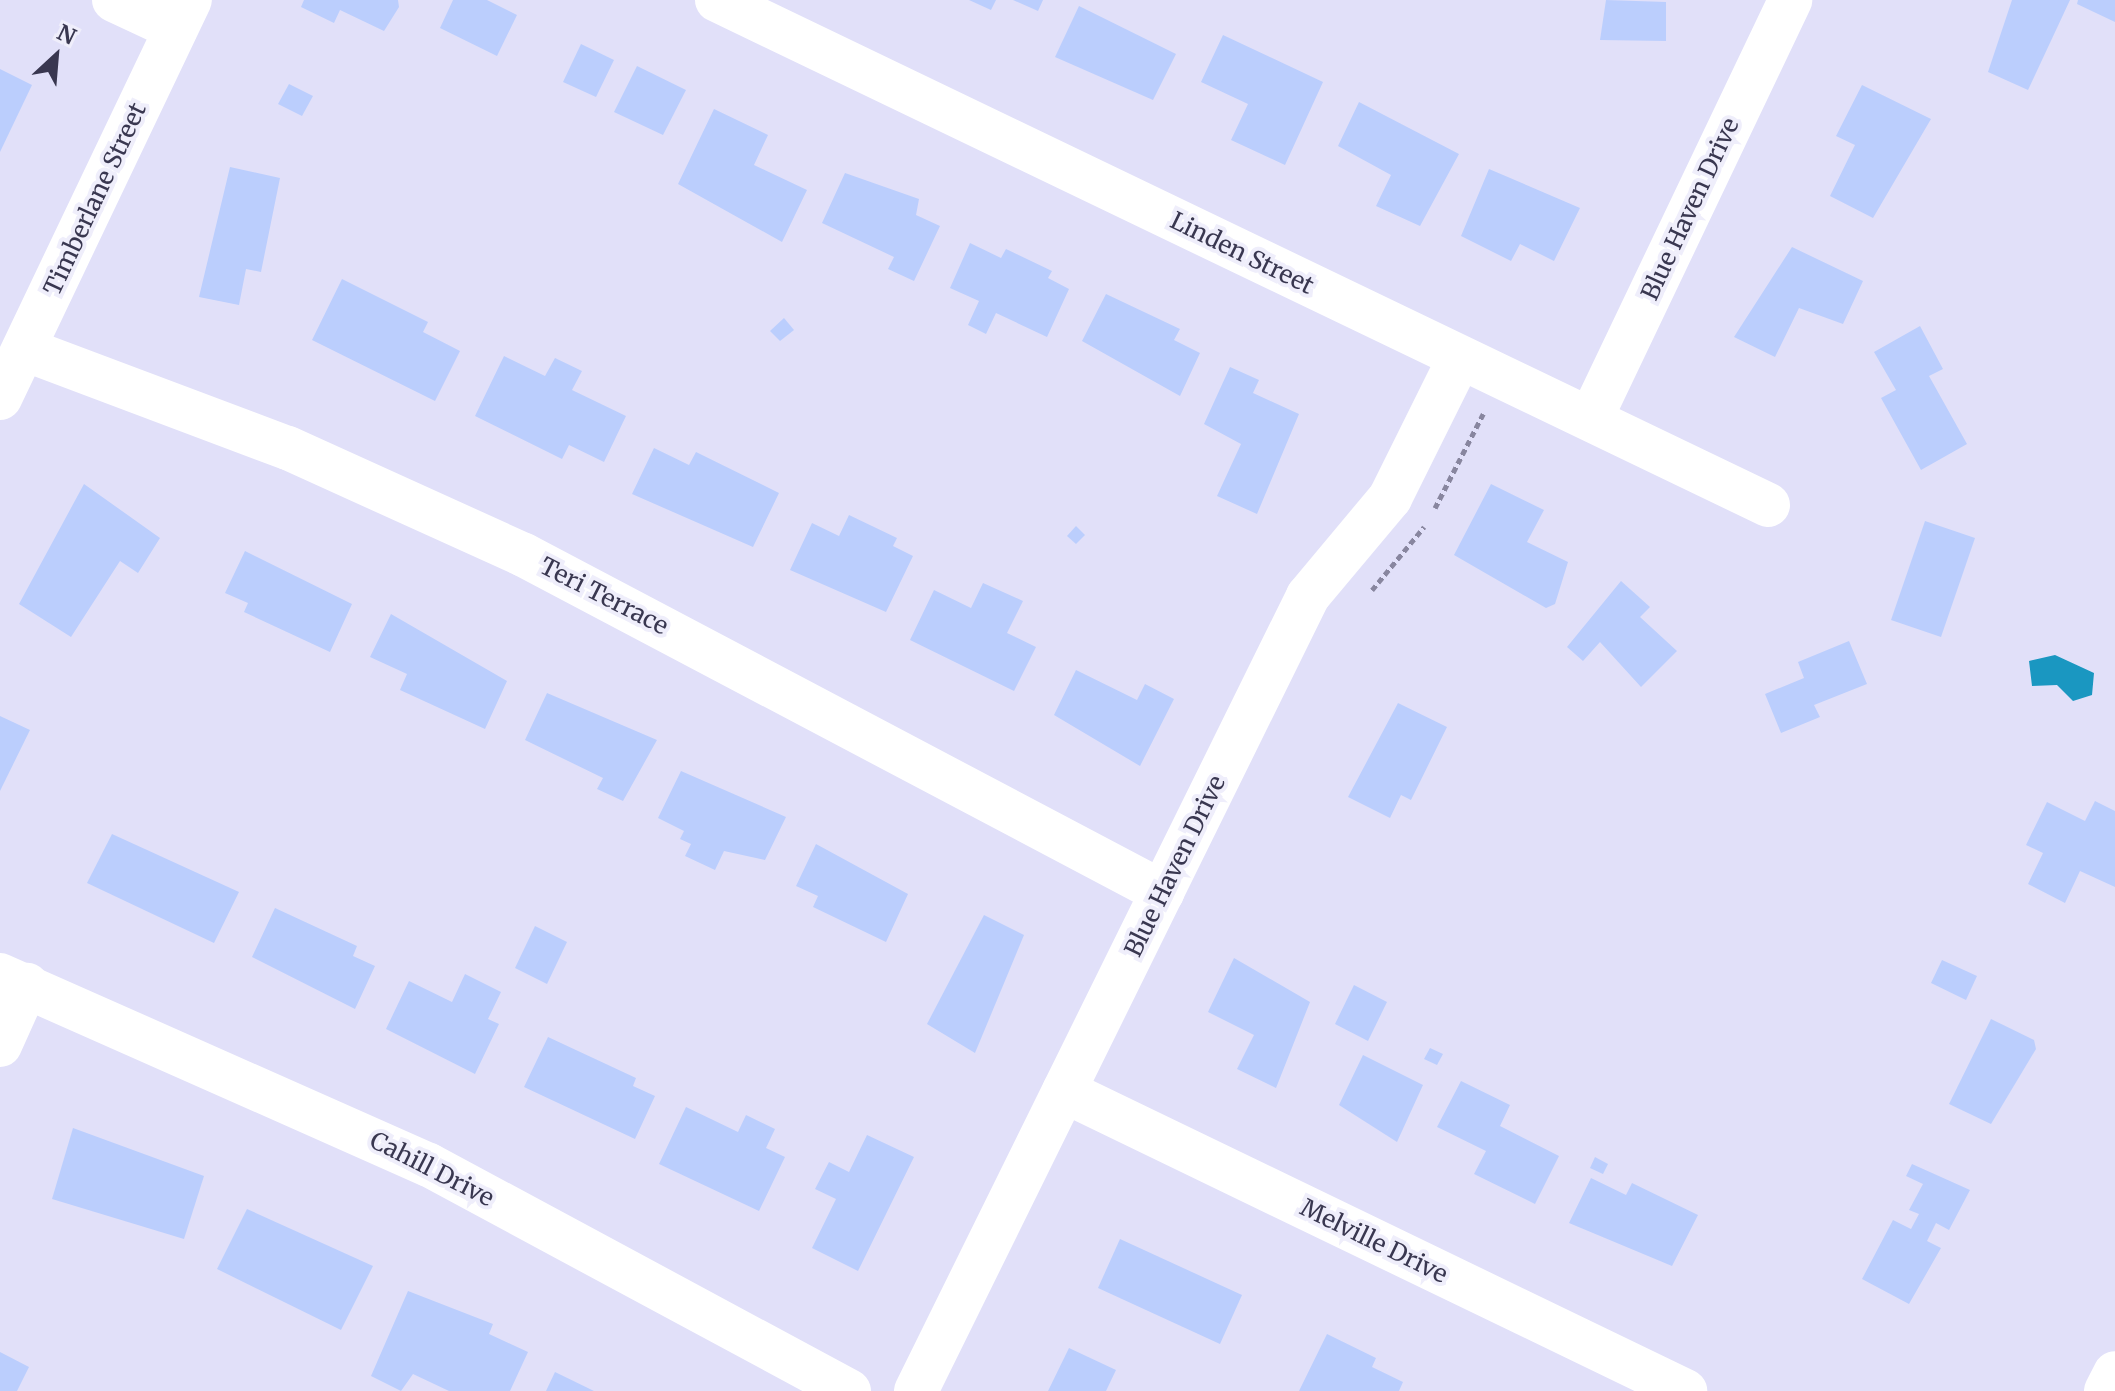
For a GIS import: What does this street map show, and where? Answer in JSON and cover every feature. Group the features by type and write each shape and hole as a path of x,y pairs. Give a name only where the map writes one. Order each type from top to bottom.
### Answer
{"street":[{"path":"114,0 183,15"},
{"name":"Linden Street","path":"717,0 1768,505"},
{"name":"Blue Haven Drive","path":"1591,418 1790,0"},
{"name":"Timberlane Street","path":"0,398 183,15"},
{"name":"Teri Terrace","path":"24,349 288,448 524,555 1162,892"},
{"name":"Blue Haven Drive","path":"916,1391 1308,596 1390,498 1460,357"},
{"path":"0,1045 13,980"},
{"name":"Cahill Drive","path":"13,980 429,1165 849,1391"},
{"name":"Melville Drive","path":"1064,1091 1685,1391"},
{"path":"2106,1391 2115,1373"}],"path":[{"path":"1364,596 1409,552 1488,404 1524,387"}],"water":[{"path":"2055,655 2094,673 2092,695 2073,701 2057,685 2032,686 2029,661"}],"building":[{"path":"304,0 398,0 399,7 384,31 340,10 334,23 301,7"},
{"path":"453,0 487,0 517,15 497,56 440,28"},
{"path":"969,0 996,0 991,10"},
{"path":"1013,0 1043,0 1038,11"},
{"path":"1606,0 1666,2 1666,41 1600,40"},
{"path":"2012,0 2070,0 2028,90 1988,72"},
{"path":"2078,0 2115,0 2115,22 2077,4"},
{"path":"1079,6 1176,54 1153,100 1055,57"},
{"path":"1223,35 1323,82 1285,165 1231,140 1248,104 1201,82"},
{"path":"581,44 614,60 596,97 563,82"},
{"path":"637,66 686,90 663,135 614,112"},
{"path":"0,69 32,85 0,152"},
{"path":"289,84 313,96 302,116 278,104"},
{"path":"1862,85 1931,119 1873,218 1830,196 1855,145 1836,136"},
{"path":"1359,102 1459,154 1420,226 1376,206 1391,175 1338,146"},
{"path":"714,109 768,135 754,165 807,190 782,242 678,184"},
{"path":"230,167 280,178 261,272 246,269 239,305 199,297"},
{"path":"1489,169 1580,208 1554,261 1520,244 1511,261 1461,236"},
{"path":"845,173 919,199 916,215 940,226 914,281 888,269 894,257 822,223"},
{"path":"970,243 1001,258 1006,249 1052,271 1048,278 1069,289 1047,337 996,313 986,334 968,325 979,301 950,288"},
{"path":"1792,247 1863,281 1843,324 1799,308 1775,357 1734,337"},
{"path":"342,279 428,322 423,332 460,351 435,401 312,340"},
{"path":"1106,294 1180,329 1174,340 1200,353 1180,396 1082,341"},
{"path":"784,318 794,330 780,341 770,331"},
{"path":"1920,326 1943,369 1929,376 1967,444 1921,470 1881,398 1896,390 1874,352"},
{"path":"504,356 545,376 555,358 582,371 572,390 626,416 604,462 569,445 562,459 475,416"},
{"path":"1230,367 1259,380 1253,393 1299,414 1257,514 1217,496 1241,444 1204,424"},
{"path":"654,448 689,465 696,452 779,493 753,547 632,494"},
{"path":"84,484 160,538 138,573 120,561 71,637 19,604"},
{"path":"1491,484 1544,510 1527,542 1568,562 1555,604 1546,608 1454,555"},
{"path":"849,515 897,538 893,546 913,556 886,612 790,570 812,523 839,536"},
{"path":"1925,521 1975,538 1941,637 1891,620"},
{"path":"1076,526 1085,535 1076,544 1067,536"},
{"path":"245,551 352,604 330,652 244,612 248,603 225,593"},
{"path":"1621,581 1650,607 1640,617 1677,651 1641,687 1600,642 1583,661 1567,647"},
{"path":"983,583 1023,601 1007,633 1036,647 1014,691 910,640 934,590 971,608"},
{"path":"391,614 507,681 485,729 400,690 407,674 370,657"},
{"path":"1849,641 1867,684 1814,705 1820,717 1781,733 1765,694 1804,678 1798,662"},
{"path":"1076,670 1137,700 1145,684 1174,699 1140,766 1054,715"},
{"path":"547,693 657,740 623,801 597,789 603,778 525,740"},
{"path":"1398,703 1447,727 1411,800 1401,795 1390,818 1348,797"},
{"path":"0,716 30,730 0,791"},
{"path":"681,771 786,817 765,860 724,851 715,870 685,856 691,844 680,839 684,831 658,818"},
{"path":"2095,801 2115,811 2115,887 2080,871 2065,903 2028,884 2043,853 2026,845 2047,802 2085,821"},
{"path":"112,834 239,892 214,943 87,883"},
{"path":"816,844 908,894 886,942 813,907 818,896 796,886"},
{"path":"275,908 357,946 353,956 375,966 355,1009 252,957"},
{"path":"984,915 1024,935 975,1053 927,1024"},
{"path":"535,926 567,942 547,984 515,968"},
{"path":"1234,958 1310,1002 1276,1088 1237,1069 1254,1035 1208,1012"},
{"path":"1942,960 1977,976 1966,1000 1931,983"},
{"path":"465,974 501,992 488,1019 499,1024 475,1074 386,1029 409,981 452,1002"},
{"path":"1354,985 1387,1002 1368,1041 1335,1024"},
{"path":"1991,1019 2034,1040 2036,1049 1991,1124 1949,1104"},
{"path":"548,1037 636,1078 633,1086 655,1096 635,1139 524,1087"},
{"path":"1430,1048 1443,1054 1437,1065 1424,1059"},
{"path":"1363,1055 1423,1085 1397,1142 1339,1105"},
{"path":"1461,1081 1510,1105 1500,1126 1559,1156 1535,1204 1474,1174 1486,1151 1437,1127"},
{"path":"686,1107 738,1132 746,1115 775,1129 766,1148 785,1157 759,1211 659,1164"},
{"path":"73,1128 204,1176 184,1239 52,1199"},
{"path":"867,1135 914,1157 858,1271 812,1248 836,1199 815,1189 829,1162 849,1172"},
{"path":"1595,1157 1608,1164 1603,1174 1590,1168"},
{"path":"1912,1164 1970,1190 1949,1230 1936,1223 1927,1241 1941,1248 1909,1304 1862,1279 1893,1220 1911,1229 1919,1214 1909,1210 1923,1184 1906,1176"},
{"path":"1591,1178 1626,1195 1632,1183 1698,1215 1672,1266 1569,1223"},
{"path":"247,1209 373,1266 341,1330 217,1269"},
{"path":"1120,1239 1242,1295 1220,1344 1098,1288"},
{"path":"408,1291 493,1324 489,1334 528,1352 510,1391 449,1391 413,1374 401,1391 371,1376"},
{"path":"1327,1334 1376,1358 1372,1367 1403,1382 1399,1391 1299,1391"},
{"path":"1069,1348 1116,1370 1106,1391 1048,1391"},
{"path":"0,1352 29,1367 17,1391 0,1391"},
{"path":"555,1372 594,1391 546,1391"}]}
